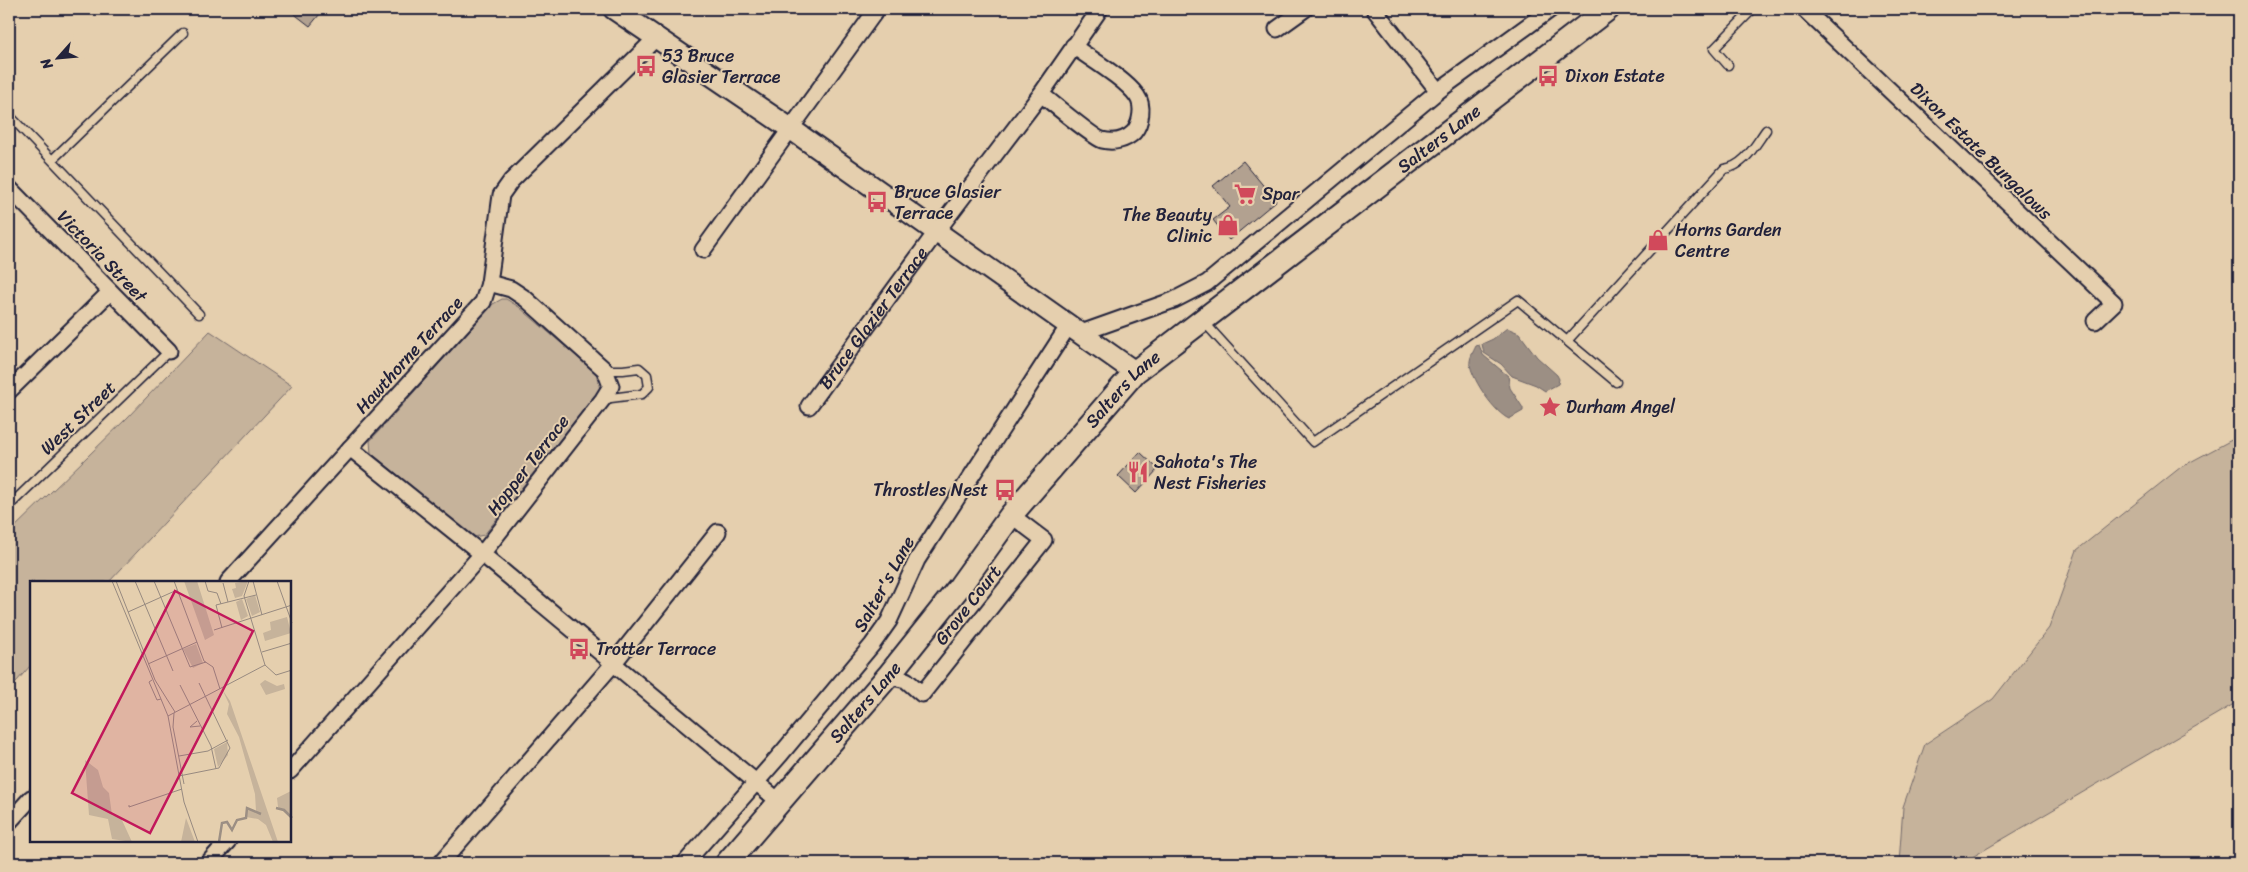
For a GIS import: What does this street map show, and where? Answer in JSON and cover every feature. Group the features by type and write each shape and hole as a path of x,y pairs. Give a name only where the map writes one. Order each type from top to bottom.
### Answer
{"main road":[{"name":"Salters Lane","path":"728,863 888,676 960,586 1011,515 1135,372 1608,9"}],"street":[{"path":"614,9 791,129 1135,372"},
{"path":"703,250 877,9"},
{"name":"Bruce Glazier Terrace","path":"809,406 936,231 1041,94 1100,9"},
{"path":"1277,29 1305,9"},
{"path":"1374,9 1438,91"},
{"path":"1075,329 1174,300 1207,283 1438,91 1551,9"},
{"name":"Dixon Estate Bungalows","path":"1804,9 2114,303 2095,321"},
{"name":"Hawthorne Terrace","path":"229,581 483,302 488,283 501,195 515,177 657,37"},
{"path":"1041,94 1101,140 1128,138 1136,130 1140,120 1138,97 1128,86 1073,46"},
{"name":"Victoria Street","path":"9,188 169,351"},
{"path":"488,283 512,289 526,299 605,370"},
{"path":"9,392 110,292"},
{"name":"Salter's Lane","path":"685,863 756,782 872,644 889,621 917,560 1075,329"},
{"name":"Hopper Terrace","path":"291,770 482,554 603,399 610,386 605,370"},
{"path":"350,448 482,554 781,803"},
{"name":"Grove Court","path":"888,676 906,680 922,694 1044,540 1011,515"},
{"path":"441,863 613,664 718,532"},
{"path":"9,822 30,799"},
{"path":"208,863 227,842"}],"lane":[{"path":"1728,65 1714,49 1753,9"},
{"path":"52,160 183,33"},
{"path":"9,115 199,314"},
{"path":"1568,341 1724,169 1734,167 1742,161 1766,130"},
{"path":"1203,321 1313,442 1518,300 1616,382"},
{"name":"West Street","path":"9,506 169,351"},
{"path":"603,399 642,394 649,387 647,374 639,368 605,370"}],"shaded area":[{"path":"506,299 519,307 596,373 600,389 484,535 474,537 371,453 370,441 493,304"},
{"path":"1507,328 1519,333 1537,357 1557,375 1559,379 1558,384 1545,391 1536,385 1512,376 1501,364 1484,353 1482,344 1493,339"},
{"path":"210,331 292,386 110,581 30,581 30,666 9,690 9,533 127,418"},
{"path":"1479,345 1483,355 1508,376 1510,388 1523,408 1523,411 1509,419 1491,403 1480,388 1472,372 1471,358 1476,346"},
{"path":"2239,436 2239,701 1962,863 1899,863 1903,807 1925,744 1993,699 2049,628 2077,550 2181,467"}],"building":[{"path":"288,9 324,9 310,26"},
{"name":"Spar","path":"1243,161 1276,201 1229,240 1213,220 1230,207 1213,186"},
{"name":"Sahota's The Nest Fisheries","path":"1140,452 1158,469 1136,493 1118,476"}],"place":[{"name":"53 Bruce Glasier Terrace","path":"646,66"},
{"name":"Dixon Estate","path":"1548,76"},
{"name":"Spar","path":"1245,194"},
{"name":"Bruce Glasier Terrace","path":"877,202"},
{"name":"The Beauty Clinic","path":"1228,225"},
{"name":"Horns Garden Centre","path":"1658,240"},
{"name":"Durham Angel","path":"1550,407"},
{"name":"Sahota's The Nest Fisheries","path":"1138,472"},
{"name":"Throstles Nest","path":"1005,490"},
{"name":"Trotter Terrace","path":"579,649"}]}
